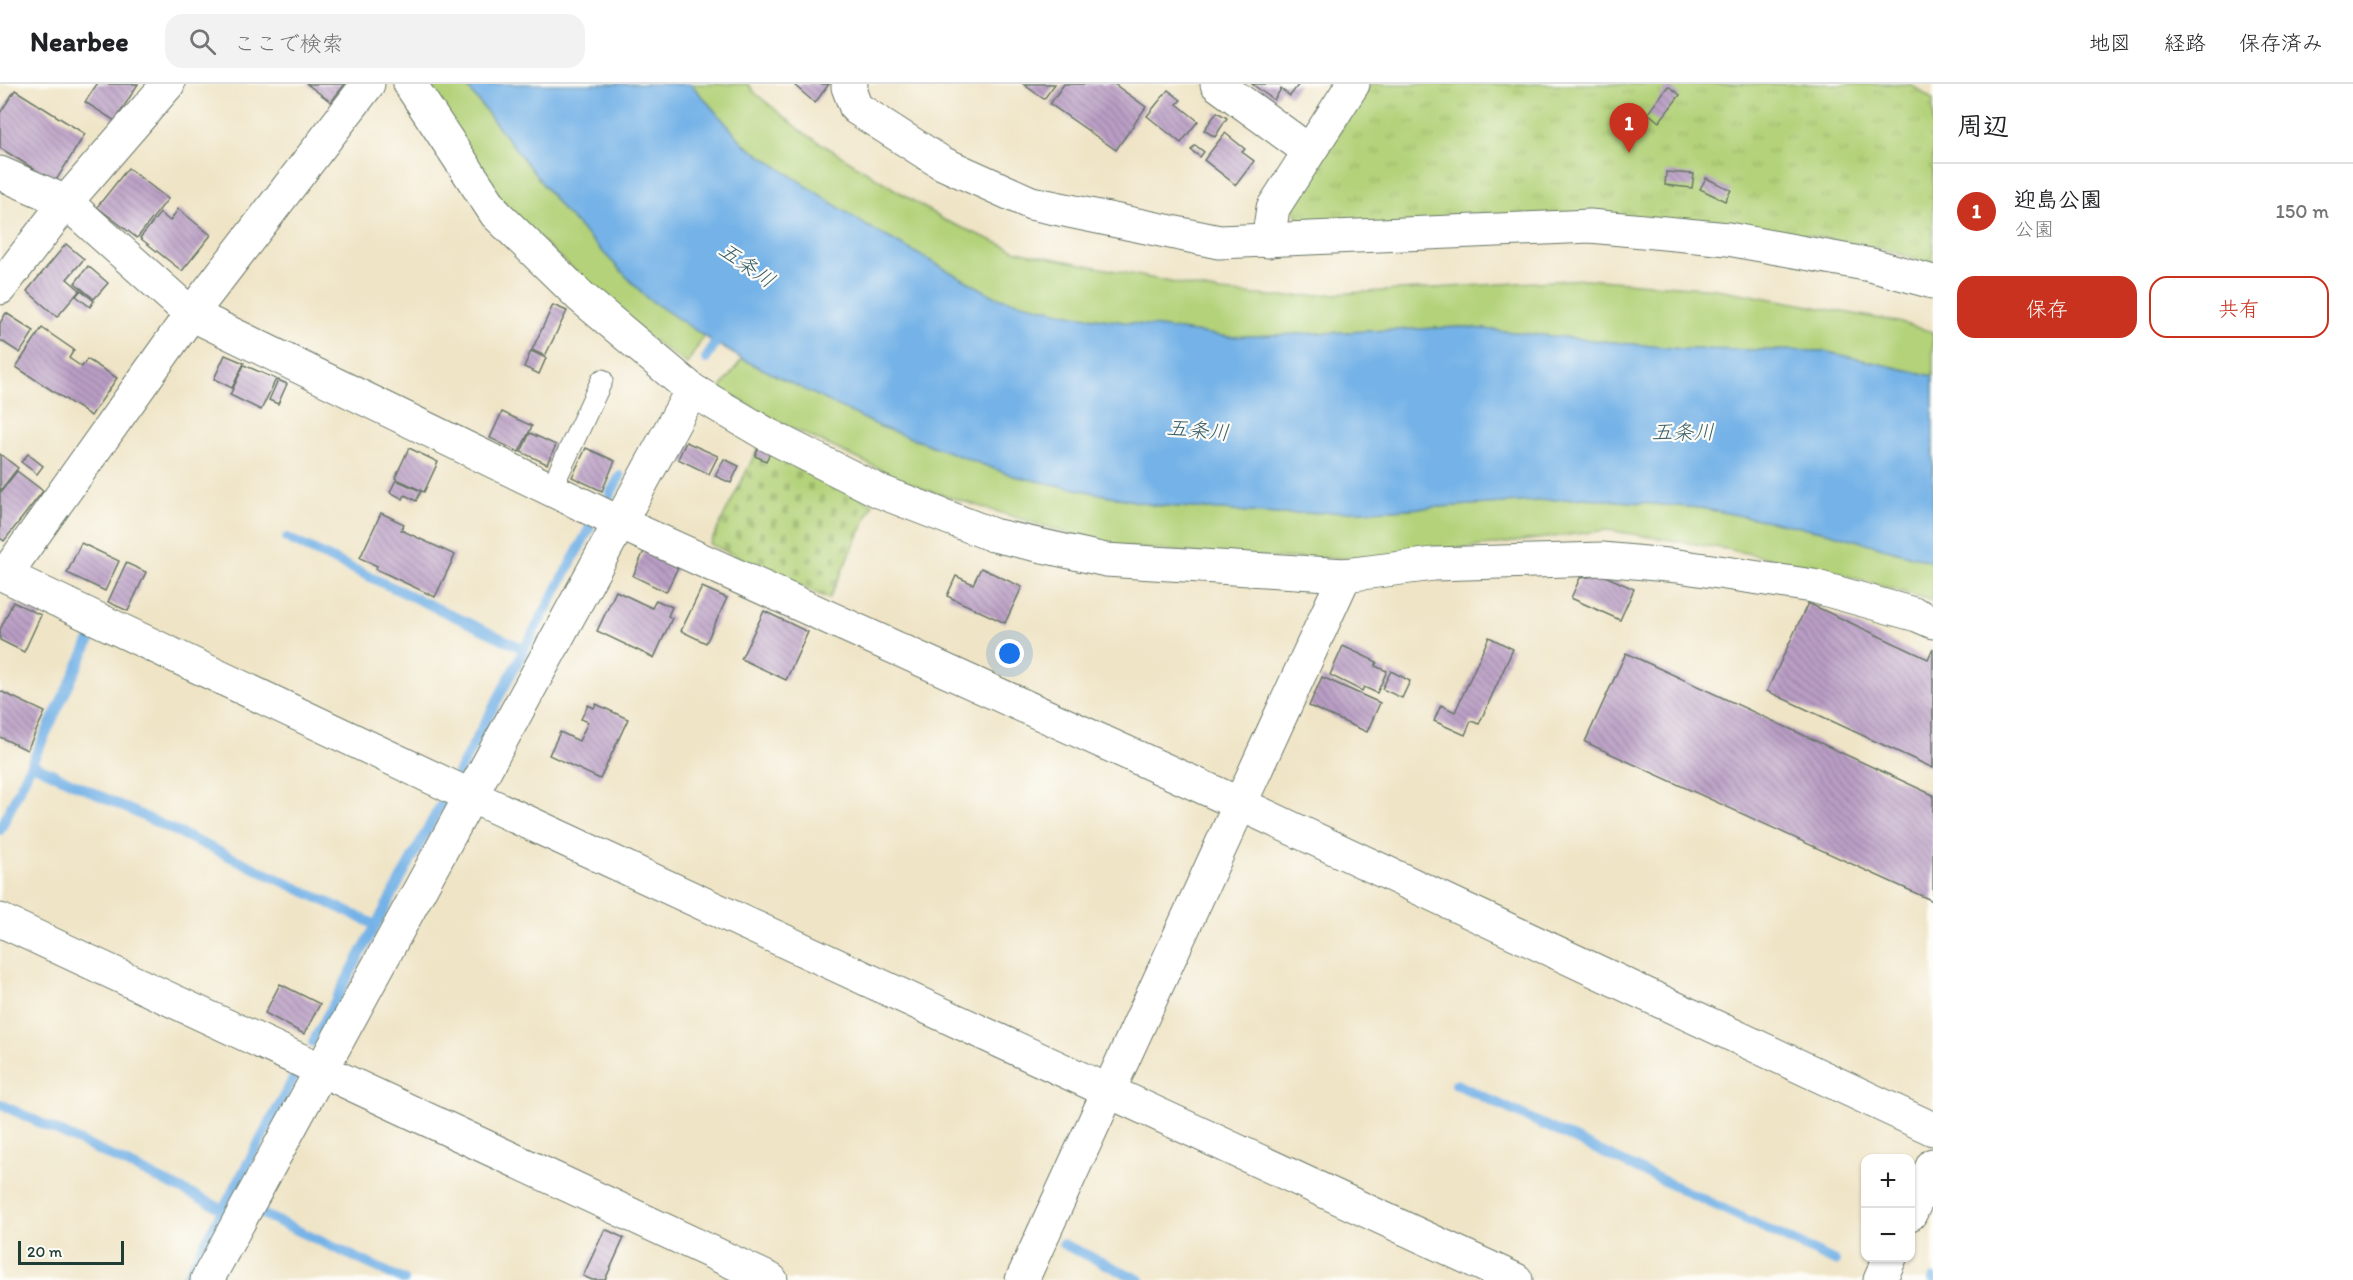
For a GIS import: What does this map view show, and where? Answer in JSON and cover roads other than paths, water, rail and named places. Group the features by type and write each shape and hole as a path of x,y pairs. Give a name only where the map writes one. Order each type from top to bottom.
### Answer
{"street":[{"path":"0,288 66,202 168,84"},
{"path":"368,84 191,314 2,574 471,796 1516,1280"},
{"path":"410,84 496,214 580,296 692,390 768,435 879,491 993,535 1106,560 1345,575 1434,564 1602,559 1678,566 1813,586 1917,615 1933,622"},
{"path":"850,84 848,87 856,108 942,163 1031,203 1219,242 1590,226 1728,238 1871,265 1933,282"},
{"path":"1217,84 1309,151"},
{"path":"1268,241 1273,208 1353,84"},
{"path":"0,173 66,202 191,314 620,523 1240,804 1933,1129"},
{"path":"207,1280 692,390"},
{"path":"1022,1280 1345,575"},
{"path":"0,920 321,1072 771,1280"},
{"path":"1914,1208 1933,1164"},
{"path":"1880,1280 1888,1262"}],"lane":[{"path":"551,489 602,380"}],"water":[{"name":"五条川","path":"465,84 691,84 745,145 867,226 996,297 1074,315 1229,337 1463,327 1682,349 1823,351 1933,376 1933,562 1827,532 1700,508 1585,498 1390,510 1278,514 1153,505 1014,476 881,427 742,359 647,298 562,209"}],"waterway":[{"path":"706,359 722,331"},
{"path":"610,494 620,476"},
{"path":"458,773 590,527"},
{"path":"287,538 524,649"},
{"path":"0,830 92,636"},
{"path":"32,764 376,925"},
{"path":"313,1042 441,804"},
{"path":"185,1280 293,1079"},
{"path":"1456,1084 1835,1261"},
{"path":"0,1104 223,1209"},
{"path":"258,1212 404,1280"},
{"path":"1063,1244 1140,1280"}],"place":[{"name":"迎島公園","path":"1629,153"}]}
